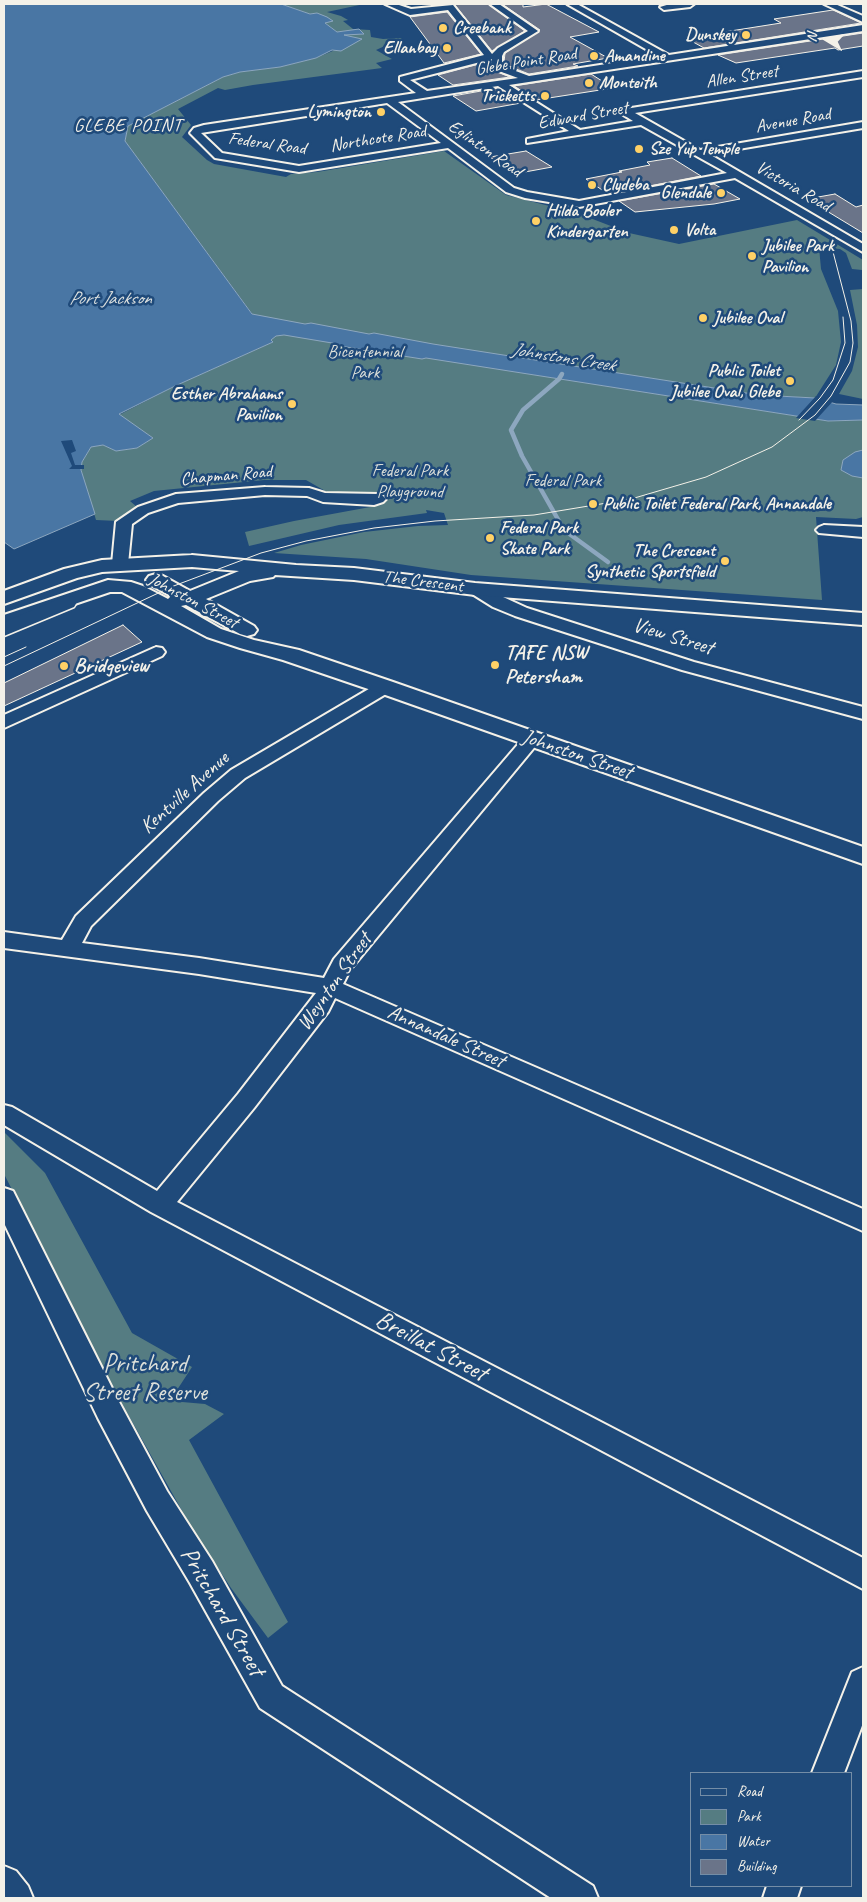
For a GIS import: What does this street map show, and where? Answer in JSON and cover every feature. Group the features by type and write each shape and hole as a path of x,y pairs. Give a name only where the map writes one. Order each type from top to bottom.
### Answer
{"highway":[{"path":"4,630 66,602"}],"main road":[{"name":"The Crescent","path":"4,598 71,573 102,566 204,561 296,571 354,574 475,589 858,618"},
{"name":"Johnston Street","path":"120,564 149,577 291,655"},
{"path":"120,564 153,593 157,602 173,602 188,599 249,575 296,571"},
{"name":"Johnston Street","path":"66,602 104,587 116,585 131,588 214,633 247,644 291,655 385,687 863,856"},
{"path":"4,622 66,602"}],"street":[{"path":"389,4 410,12 450,7 502,69 527,78"},
{"path":"424,94 403,79 493,56 534,31 494,4"},
{"path":"571,4 668,58"},
{"path":"664,7 690,4"},
{"path":"828,4 863,19"},
{"name":"Glebe Point Road","path":"195,132 204,128 863,28"},
{"name":"Allen Street","path":"625,112 863,74"},
{"path":"500,83 578,133"},
{"name":"Eglinton Road","path":"388,100 513,192 573,204 736,175"},
{"name":"Victoria Road","path":"625,112 863,249"},
{"name":"Edward Street","path":"531,141 642,122"},
{"name":"Avenue Road","path":"698,153 863,125"},
{"name":"Federal Road","path":"195,132 219,156 297,169 313,168"},
{"name":"Northcote Road","path":"313,168 450,145"},
{"name":"Chapman Road","path":"120,564 124,522 143,510 176,500 265,491 309,492 331,498 378,499"},
{"path":"824,530 863,532"},
{"name":"View Street","path":"475,589 499,603 521,612 688,666 863,713"},
{"path":"4,722 156,652"},
{"name":"Kentville Avenue","path":"68,948 84,921 211,797 238,774 385,687"},
{"name":"Weynton Street","path":"160,1205 320,1006 342,965 532,739"},
{"name":"Annandale Street","path":"4,940 199,966 330,987 863,1220"},
{"name":"Breillat Street","path":"4,1114 160,1205 863,1574"},
{"name":"Pritchard Street","path":"4,1198 108,1409 158,1501 201,1572 271,1697 581,1898"},
{"path":"828,1772 863,1683"},
{"path":"4,1883 16,1898"}],"green space":[{"path":"281,4 364,4 327,12 348,20 343,21 353,29 370,30 371,37 383,39 402,38 395,45 387,45 376,50 392,59 376,63 382,68 225,90 218,88 178,109 191,125 182,137 214,164 286,177 291,174 317,172 444,151 506,195 577,213 629,233 679,244 797,220 863,260 863,274 862,270 852,269 846,253 840,249 819,247 821,269 838,311 841,342 836,365 815,398 759,395 487,353 505,370 828,421 863,420 863,517 856,519 816,517 822,600 471,575 366,559 274,553 301,545 364,532 448,525 444,513 426,510 427,513 339,525 249,546 245,532 381,505 383,501 368,496 327,492 306,480 264,480 154,491 130,501 137,507 130,510 118,521 96,520 81,470 82,462 91,447 103,445 116,451 137,448 153,438 119,415 175,386 273,342 125,141 128,126 223,77 240,72 280,67 316,58 361,39 341,35 359,30 337,32 324,22 317,13 310,14"},
{"path":"863,289 863,399 839,394 852,371 858,347 857,325 850,290"},
{"name":"Pritchard Street Reserve","path":"4,1132 45,1173 132,1333 192,1367 177,1390 182,1402 205,1404 224,1414 189,1440 288,1622 268,1638 231,1588 190,1525 125,1409 4,1174"}],"water":[{"name":"Port Jackson","path":"4,4 281,4 310,14 317,13 327,17 333,21 325,23 337,32 359,29 364,34 344,35 362,39 341,51 332,50 316,58 280,67 240,72 223,77 128,126 125,141 252,314 305,324 311,323 369,334 374,333 759,395 815,398 836,404 863,405 863,420 828,421 426,358 422,359 284,335 276,336 271,340 273,342 175,386 119,414 153,438 137,448 116,451 103,445 91,447 82,462 81,470 95,514 14,549 4,542"},
{"path":"863,450 863,478 852,476 841,470 843,460 855,452"}],"pier":[{"path":"816,396 834,400 815,421 796,418"},
{"path":"72,440 76,451 71,453 75,465 84,465 84,469 69,469 72,466 61,441"}],"building":[{"path":"454,4 488,4 525,31 492,51"},
{"path":"502,4 523,4 523,7 546,4 599,32 570,37 608,58 573,64 578,66 529,74 506,65 504,62 505,53 540,30"},
{"path":"833,10 861,23 704,48 686,38 781,23 774,19"},
{"path":"447,12 481,54 444,63 410,17"},
{"path":"863,33 863,46 838,50 835,48 736,63 718,55"},
{"path":"490,61 491,65 498,72 510,77 453,85 438,75"},
{"path":"591,74 613,88 536,100 514,86"},
{"path":"498,88 521,103 476,111 453,96"},
{"path":"526,151 552,167 514,174 490,157"},
{"path":"672,158 701,176 608,194 586,179 650,165 647,162"},
{"path":"714,184 740,199 714,204 635,212 619,201"},
{"path":"835,194 856,207 863,205 863,233 807,199"},
{"name":"Bridgeview","path":"123,625 142,642 4,706 4,683"}],"waterway":[{"name":"Johnstons Creek","path":"562,374 559,379 523,410 511,430 522,456 564,530 608,562"}],"tram line":[{"path":"4,666 171,587 261,553 306,541 374,528 435,521 534,515 631,499 706,477 772,447 815,415 831,396 850,362 853,343 851,321 832,248"},
{"path":"799,420 820,398 833,380 845,343 843,317"},
{"path":"4,657 26,647"}],"place":[{"name":"Creebank","path":"443,28"},
{"name":"Dunskey","path":"746,35"},
{"name":"Ellanbay","path":"447,48"},
{"name":"Amandine","path":"594,56"},
{"name":"Monteith","path":"589,83"},
{"name":"Tricketts","path":"545,96"},
{"name":"Lymington","path":"381,112"},
{"name":"Sze Yup Temple","path":"639,149"},
{"name":"Clydeba","path":"592,185"},
{"name":"Glendale","path":"721,193"},
{"name":"Hilda Booler Kindergarten","path":"536,221"},
{"name":"Volta","path":"674,230"},
{"name":"Jubilee Park Pavilion","path":"752,256"},
{"name":"Jubilee Oval","path":"703,318"},
{"name":"Public Toilet Jubilee Oval, Glebe","path":"790,381"},
{"name":"Esther Abrahams Pavilion","path":"292,404"},
{"name":"Public Toilet Federal Park, Annandale","path":"593,504"},
{"name":"Federal Park Skate Park","path":"490,538"},
{"name":"The Crescent Synthetic Sportsfield","path":"725,561"},
{"name":"TAFE NSW Petersham","path":"495,665"},
{"name":"Bridgeview","path":"64,666"}],"district":[{"name":"GLEBE POINT","path":"128,126"}],"park label":[{"name":"Bicentennial Park","path":"365,362"},
{"name":"Federal Park Playground","path":"410,481"},
{"name":"Federal Park","path":"563,481"}]}
